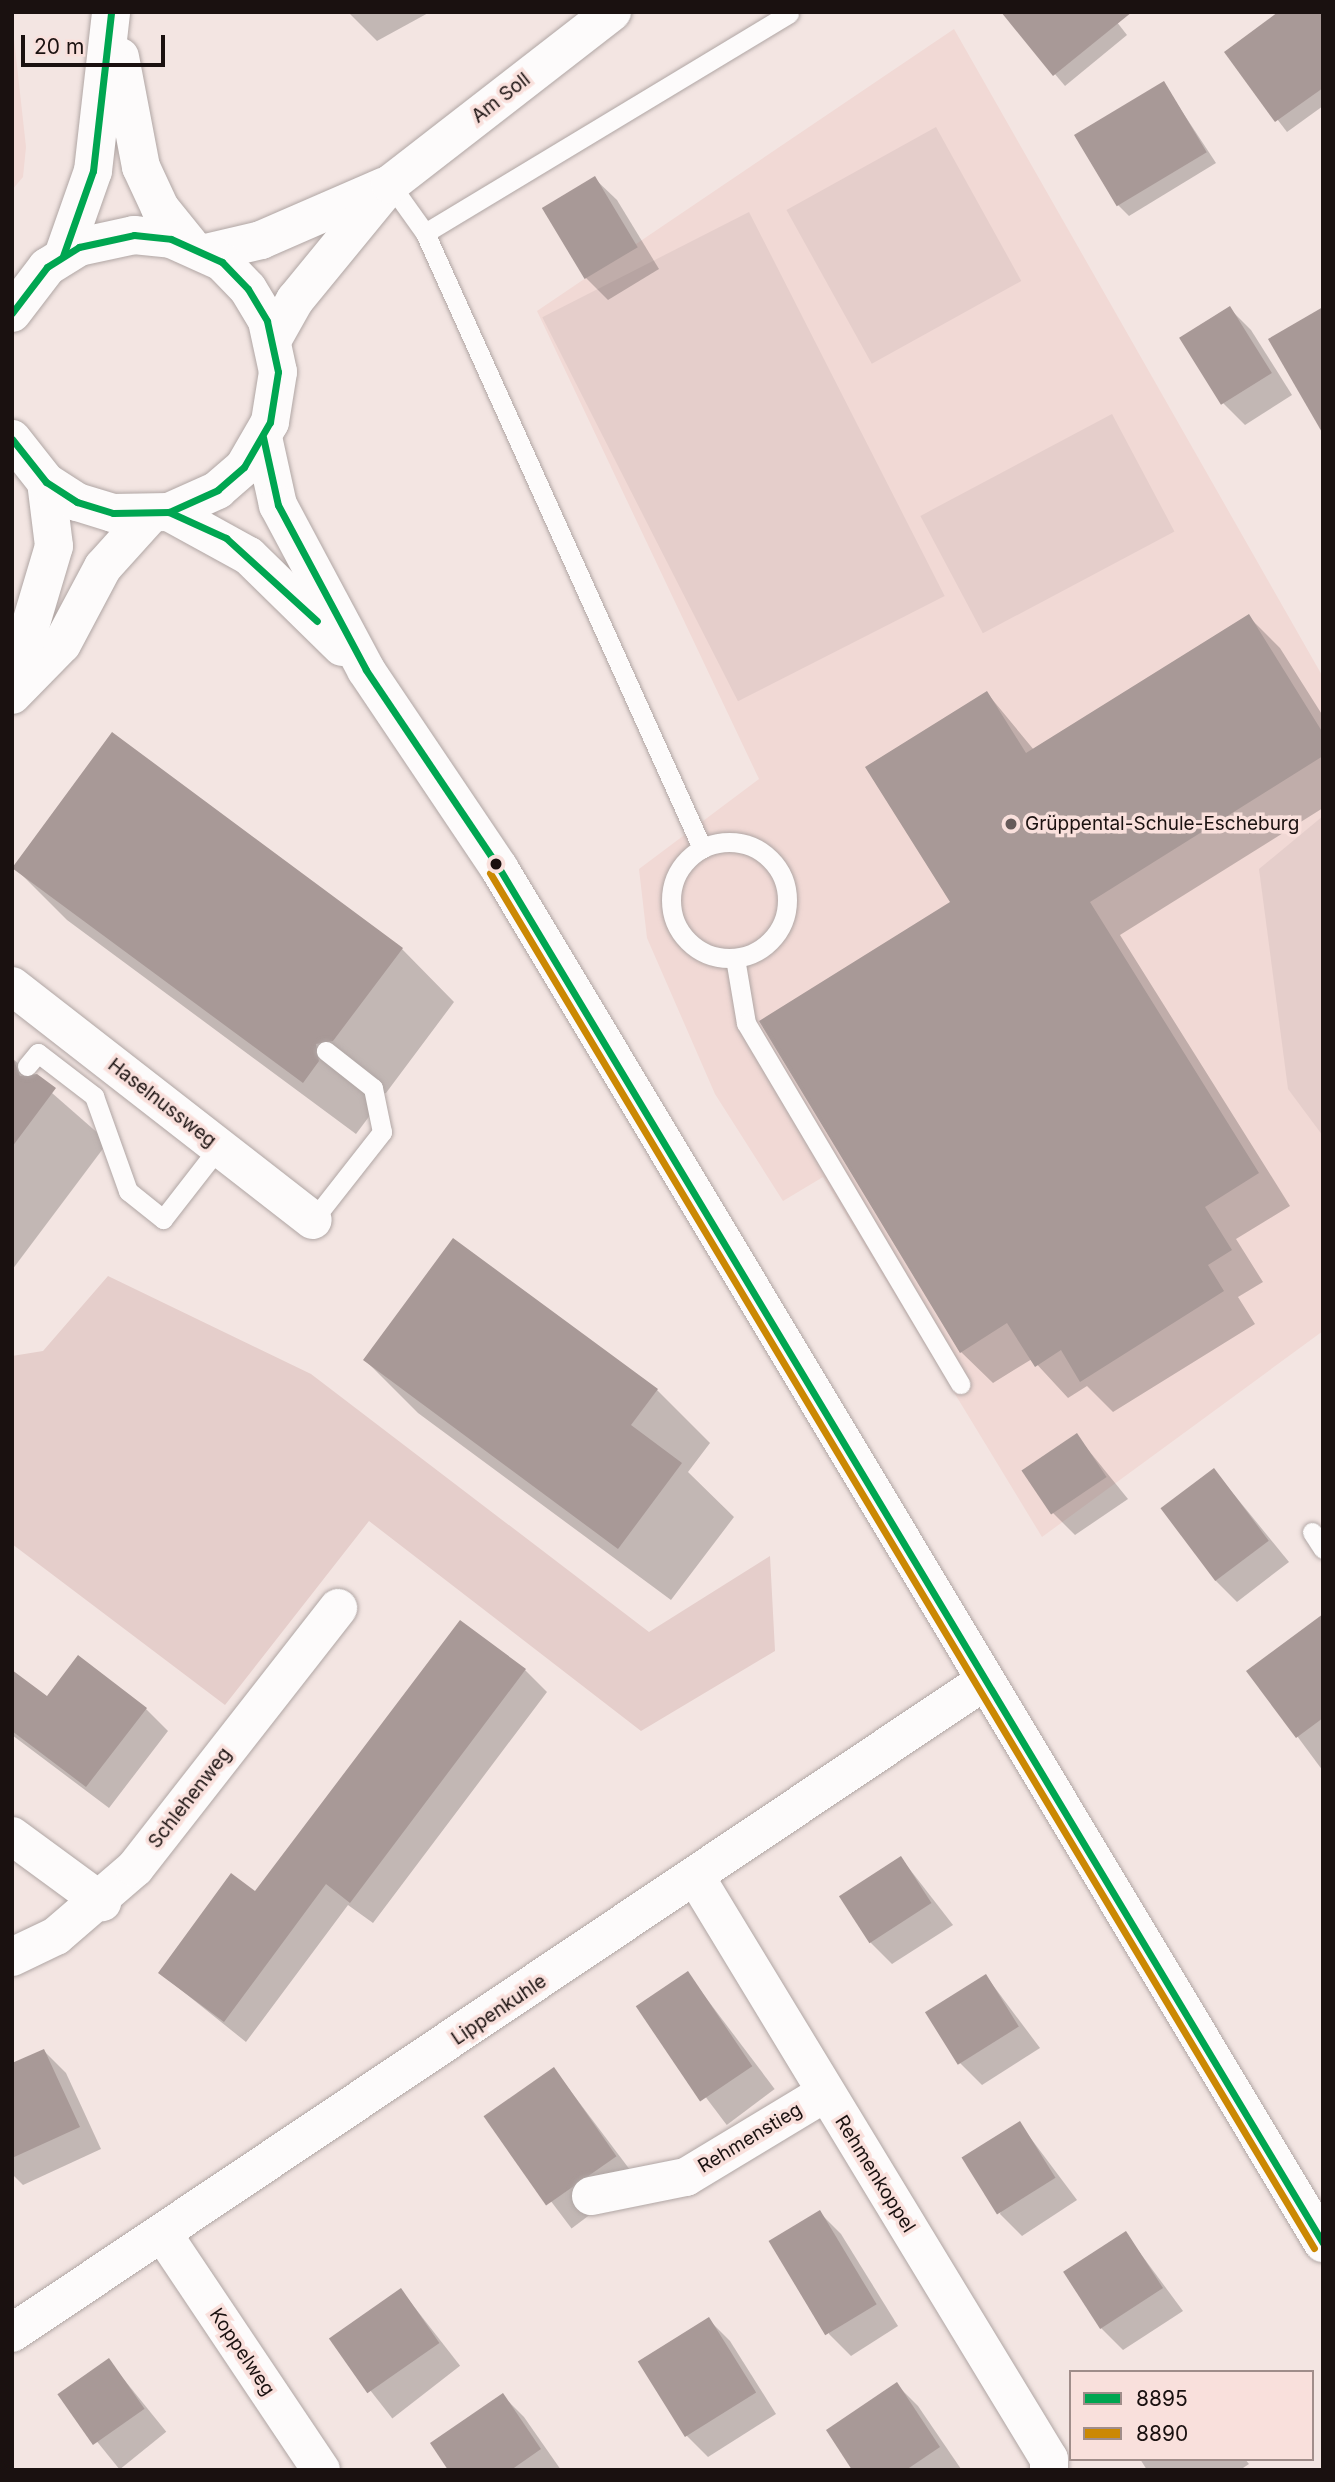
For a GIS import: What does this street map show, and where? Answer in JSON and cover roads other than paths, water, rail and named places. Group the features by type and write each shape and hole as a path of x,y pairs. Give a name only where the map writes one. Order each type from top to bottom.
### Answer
{"street":[{"path":"12,695 62,644 103,567 160,513 218,490 263,437 277,389 273,339 248,289 198,248 160,208 141,167 112,12"},
{"path":"63,256 93,171 112,12"},
{"name":"Am Soll","path":"273,339 295,300 390,184 612,12"},
{"name":"Am Soll","path":"198,248 261,240 390,184"},
{"path":"12,313 34,280 63,256 97,240 134,234 198,248"},
{"path":"263,437 278,505 366,670 499,868 982,1682 1323,2243"},
{"path":"12,439 46,482 94,509 160,513 249,556 366,670"},
{"path":"12,687 54,546 46,482"},
{"name":"Haselnussweg","path":"12,986 313,1220"},
{"name":"Schlehenweg","path":"12,1957 56,1936 102,1902 338,1608"},
{"name":"Lippenkuhle","path":"12,2333 697,1879 982,1682"},
{"path":"12,1836 102,1902"},
{"name":"Rehmenkoppel","path":"697,1879 1049,2459 1048,2470"},
{"name":"Rehmenstieg","path":"591,2196 686,2177 825,2093"},
{"name":"Koppelweg","path":"163,2234 321,2470"}],"lane":[{"path":"425,233 789,13"},
{"path":"390,184 425,233 702,848"},
{"path":"731,842 751,846 776,864 785,883 786,913 778,932 755,953 735,958 692,946 673,917 673,884 702,848 731,842"},
{"path":"735,958 746,1023 960,1384"},
{"path":"313,1220 382,1132 373,1088 326,1051"},
{"path":"27,1066 38,1053 94,1096 128,1191 163,1219 219,1147"},
{"path":"1312,1532 1323,1549"}],"place":[{"name":"Grüppental-Schule-Escheburg","path":"1011,824"}]}
